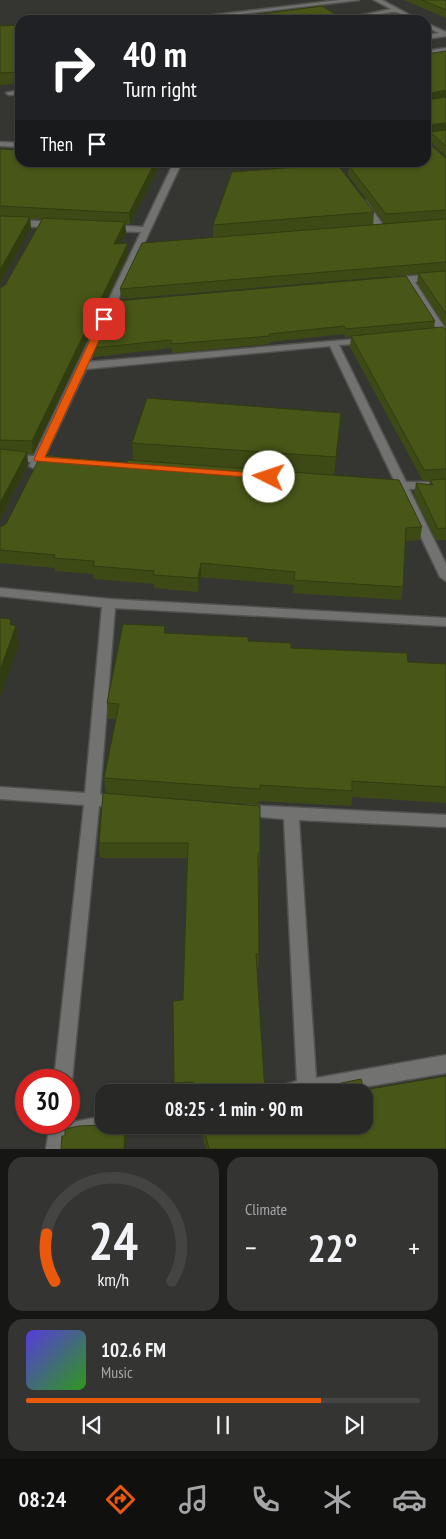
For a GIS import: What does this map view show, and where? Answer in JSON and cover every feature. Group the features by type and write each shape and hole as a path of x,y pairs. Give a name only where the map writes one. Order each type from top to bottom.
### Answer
{"street":[{"path":"220,15 356,0"},
{"path":"377,0 406,15"},
{"path":"370,15 397,10"},
{"path":"431,27 445,34"},
{"path":"431,36 445,34"},
{"path":"431,52 446,50"},
{"path":"9,92 15,92"},
{"path":"431,137 446,135"},
{"path":"0,144 15,145"},
{"path":"30,476 83,366 117,303 142,248 146,230 176,167"},
{"path":"360,199 387,228 373,230"},
{"path":"0,222 38,228 69,226"},
{"path":"98,228 146,230"},
{"path":"380,282 446,276"},
{"path":"409,280 443,334"},
{"path":"83,366 379,339"},
{"path":"333,344 446,576"},
{"path":"0,457 68,461"},
{"path":"374,485 404,487 446,485"},
{"path":"0,592 110,603 446,622"},
{"path":"64,1069 110,603"},
{"path":"0,794 132,802"},
{"path":"231,810 291,815 446,821"},
{"path":"291,815 307,1084"},
{"path":"335,1084 446,1064"},
{"path":"57,1135 95,1127"}],"building":[{"path":"422,0 446,0 446,10"},
{"path":"322,6 337,15 253,15"},
{"path":"15,25 15,72 0,73 0,26"},
{"path":"446,51 446,90 431,93 431,53"},
{"path":"446,97 446,123 431,125 431,99"},
{"path":"446,130 446,146 431,133"},
{"path":"431,145 446,158 446,210 386,214 350,167 431,167"},
{"path":"0,149 15,150 15,167 152,167 129,213 0,206"},
{"path":"298,167 339,167 374,212 213,225 232,172"},
{"path":"0,216 30,217 0,270"},
{"path":"43,218 125,222 114,244 128,243 32,441 0,440 0,288 5,285"},
{"path":"446,219 446,262 120,289 142,243"},
{"path":"446,271 446,314 418,273"},
{"path":"406,276 435,321 346,329 344,326 269,334 270,336 172,344 171,340 93,348 116,301"},
{"path":"442,327 446,329 446,469 424,470 351,336"},
{"path":"147,398 341,413 336,457 132,443"},
{"path":"0,449 27,452 0,503"},
{"path":"41,455 127,463 128,460 399,480 422,527 406,528 403,587 294,580 295,572 201,563 198,578 153,575 154,571 93,566 94,561 54,558 55,555 0,550 0,527 6,524"},
{"path":"446,479 446,528 438,529 416,483 433,485 430,480"},
{"path":"0,618 11,619 10,624 16,626 0,670"},
{"path":"123,624 165,626 164,633 248,637 248,641 291,643 291,648 407,653 408,662 446,664 446,787 352,781 352,791 260,785 260,789 104,778 119,704 107,703"},
{"path":"103,793 260,806 260,853 258,853 259,954 256,954 264,1084 174,1083 173,1001 183,1000 188,843 99,843"},
{"path":"446,1076 446,1149 209,1149 205,1134 373,1134 373,1088"},
{"path":"361,1079 362,1084 337,1084"},
{"path":"95,1125 95,1134 125,1134 124,1149 61,1149 62,1136 65,1136 65,1134 80,1134 80,1126"}],"route":[{"path":"104,319 39,459 269,477"}]}
